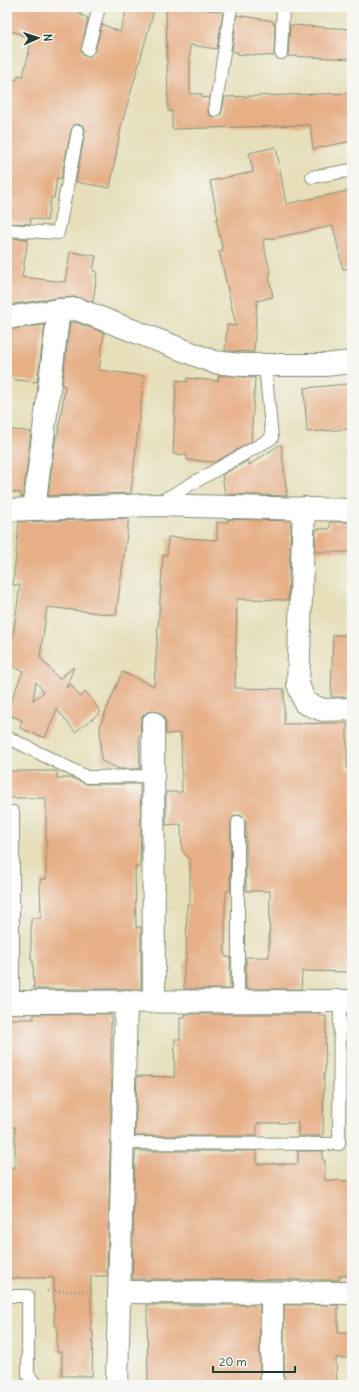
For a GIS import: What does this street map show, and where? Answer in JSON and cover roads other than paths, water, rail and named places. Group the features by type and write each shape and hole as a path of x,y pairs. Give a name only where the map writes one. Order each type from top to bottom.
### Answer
{"street":[{"path":"7,318 59,310 77,309 214,362 242,365 325,365 352,362"},
{"path":"34,509 59,310"},
{"path":"7,510 154,505 352,510"},
{"path":"304,508 298,684 305,703 323,710 352,709"},
{"path":"153,722 154,1001"},
{"path":"117,1385 126,1001"},
{"path":"10,1002 346,1001"},
{"path":"119,1292 352,1293"},
{"path":"272,1293 272,1385"}],"lane":[{"path":"88,49 99,7"},
{"path":"215,110 231,7"},
{"path":"280,53 283,7"},
{"path":"7,230 58,233 78,131"},
{"path":"312,177 352,170"},
{"path":"154,505 272,438 265,365"},
{"path":"7,737 87,777 153,776"},
{"path":"10,1002 13,812"},
{"path":"238,822 238,1001"},
{"path":"122,1143 339,1144 346,1001"},
{"path":"7,1296 28,1296 28,1375 37,1385"}]}
